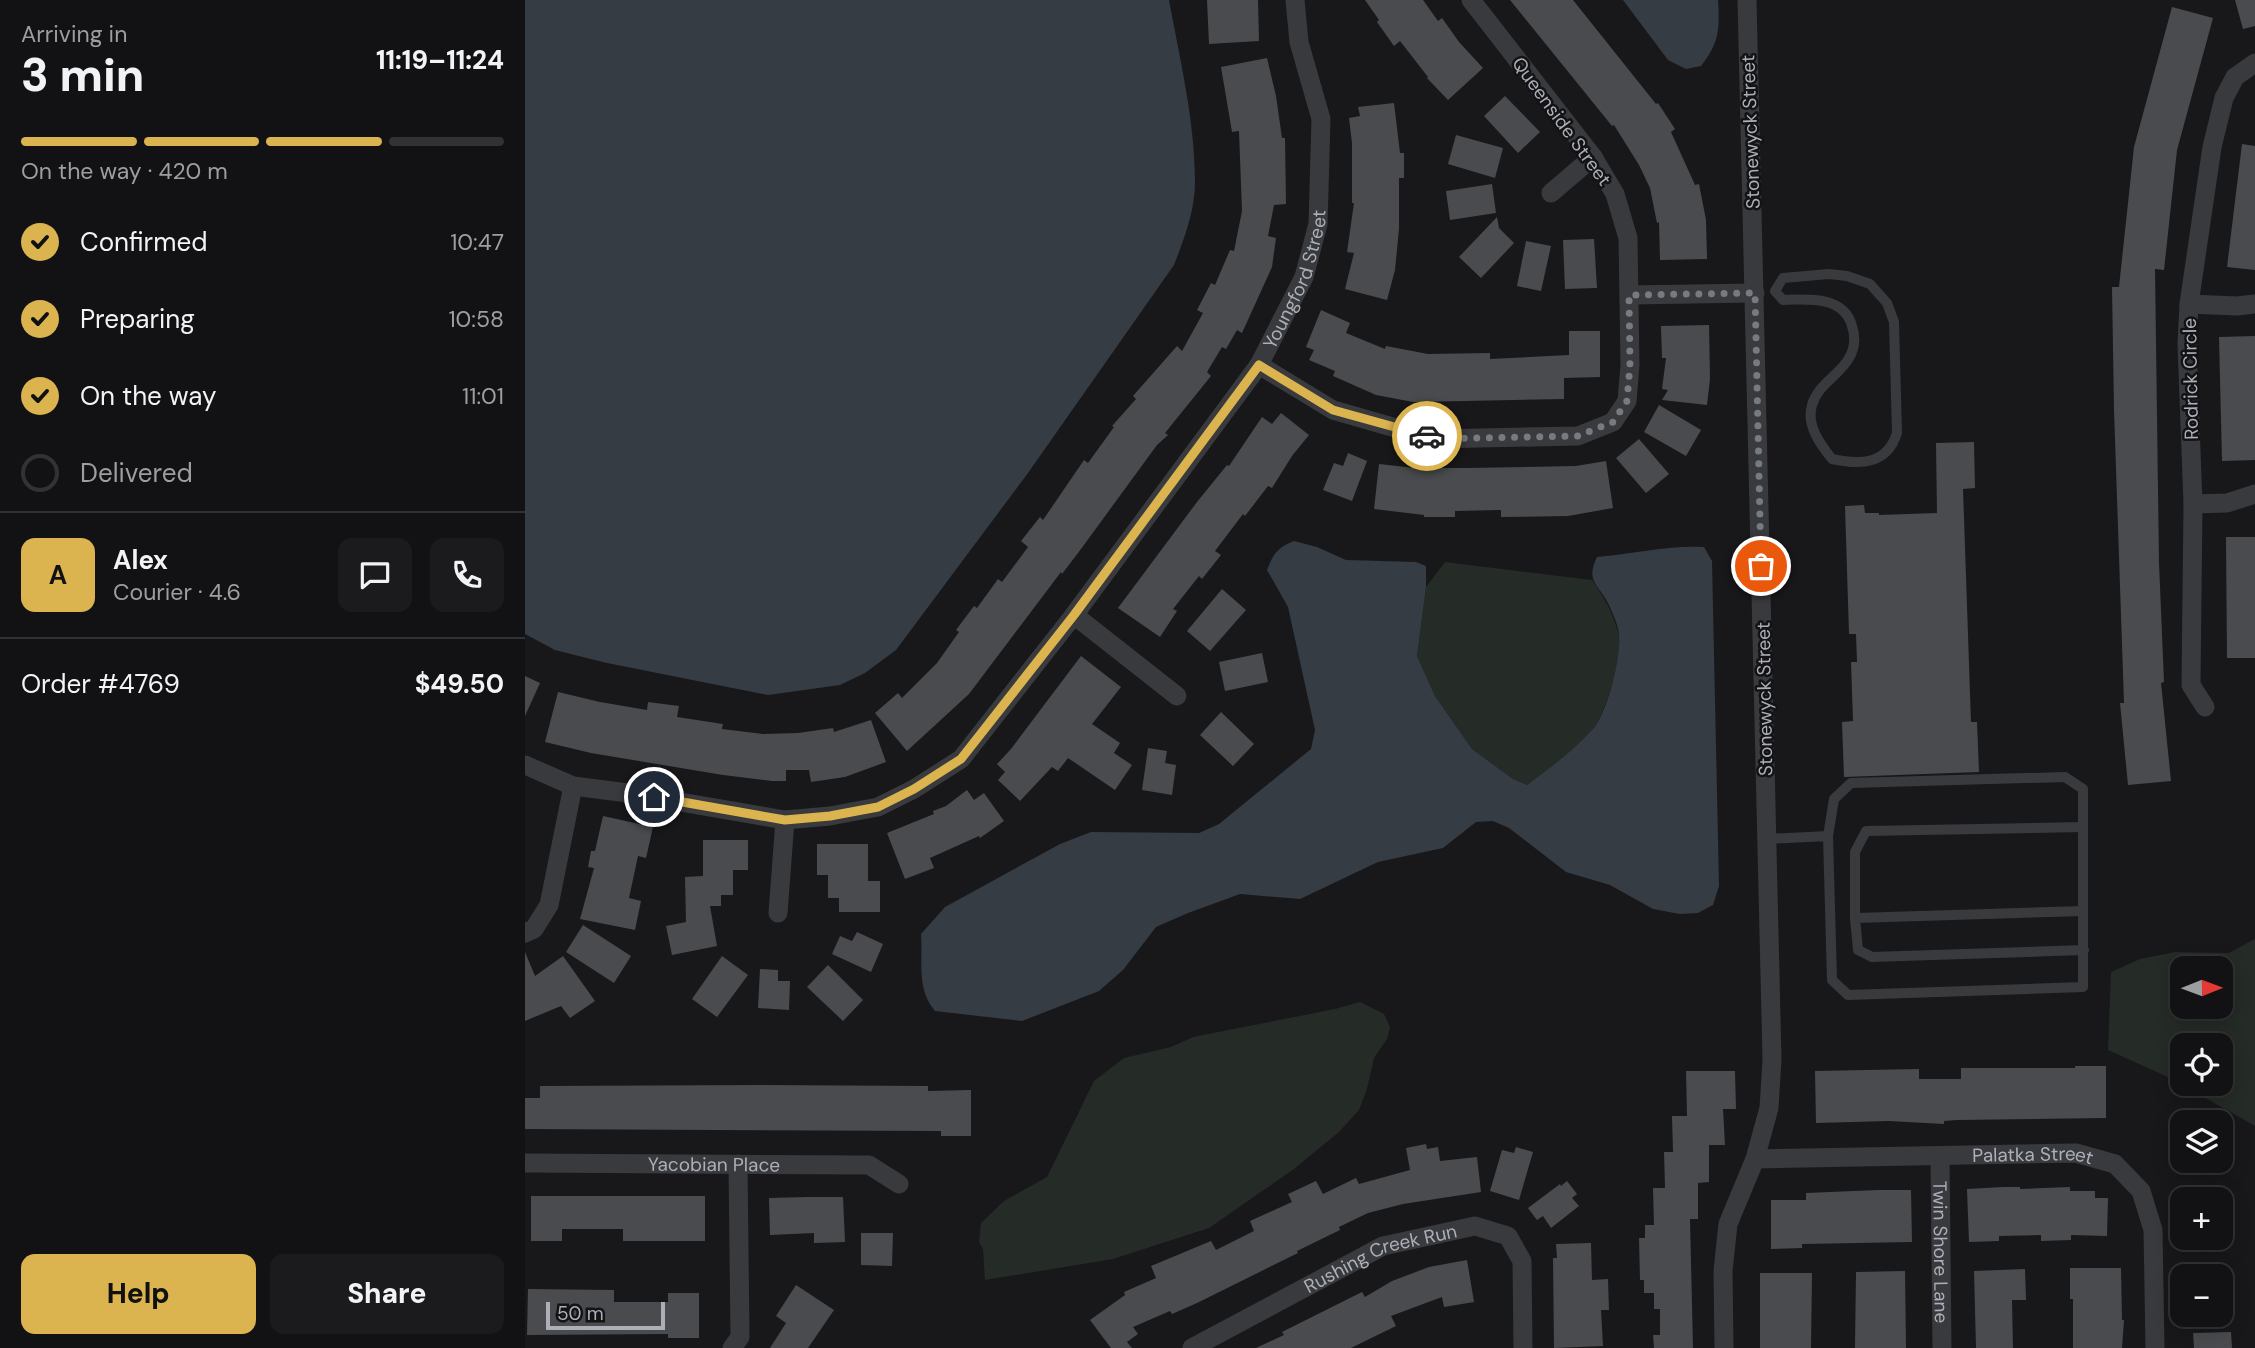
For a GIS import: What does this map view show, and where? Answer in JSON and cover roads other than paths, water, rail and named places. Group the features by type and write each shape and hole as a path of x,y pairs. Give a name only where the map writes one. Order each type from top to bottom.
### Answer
{"street":[{"name":"Youngford Street","path":"525,765 573,786 785,820 830,816 878,807 914,789 961,759 1074,615 1259,365 1304,277 1318,224 1321,119 1299,42 1295,0"},
{"name":"Queenside Street","path":"1259,365 1333,410 1434,439 1578,436 1613,422 1627,401 1630,365 1628,238 1615,194 1593,157 1471,0"},
{"name":"Stonewyck Street","path":"1724,1348 1723,1270 1728,1224 1755,1159 1769,1108 1772,1060 1747,0"},
{"name":"Rodrick Circle","path":"2205,707 2191,685 2193,504 2187,344 2189,304 2211,147 2224,98 2235,77 2255,63"},
{"path":"1551,193 1593,157"},
{"path":"1629,295 1755,293"},
{"path":"2189,304 2255,304"},
{"path":"2193,504 2227,503 2255,494"},
{"path":"1074,615 1177,696"},
{"path":"525,933 534,929 549,905 573,786"},
{"path":"778,913 785,820"},
{"name":"Palatka Street","path":"1755,1159 2076,1153 2115,1164 2141,1191 2154,1230 2155,1348"},
{"name":"Twin Shore Lane","path":"1940,1156 1942,1348"},
{"name":"Yacobian Place","path":"525,1163 869,1165 899,1184"},
{"path":"731,1348 740,1336 738,1164"},
{"name":"Rushing Creek Run","path":"1192,1348 1383,1246 1475,1226 1508,1236 1522,1261 1523,1348"}],"lane":[{"path":"1797,275 1838,275 1870,284 1887,303 1894,322 1897,421 1893,446 1873,461 1852,463 1832,459 1815,435 1812,421 1812,405 1829,379 1848,360 1855,346 1849,315 1838,306 1816,299 1783,300 1775,291 1783,278 1797,275"},
{"path":"1755,293 1775,291"},
{"path":"2065,777 2083,789 2083,987 1848,995 1832,980 1828,836 1834,799 1851,783 2065,777"},
{"path":"2083,827 1866,831 1855,852 1855,918 1858,950 1872,957 2084,950"},
{"path":"1767,839 1828,836"},
{"path":"1855,918 2083,911"}]}
